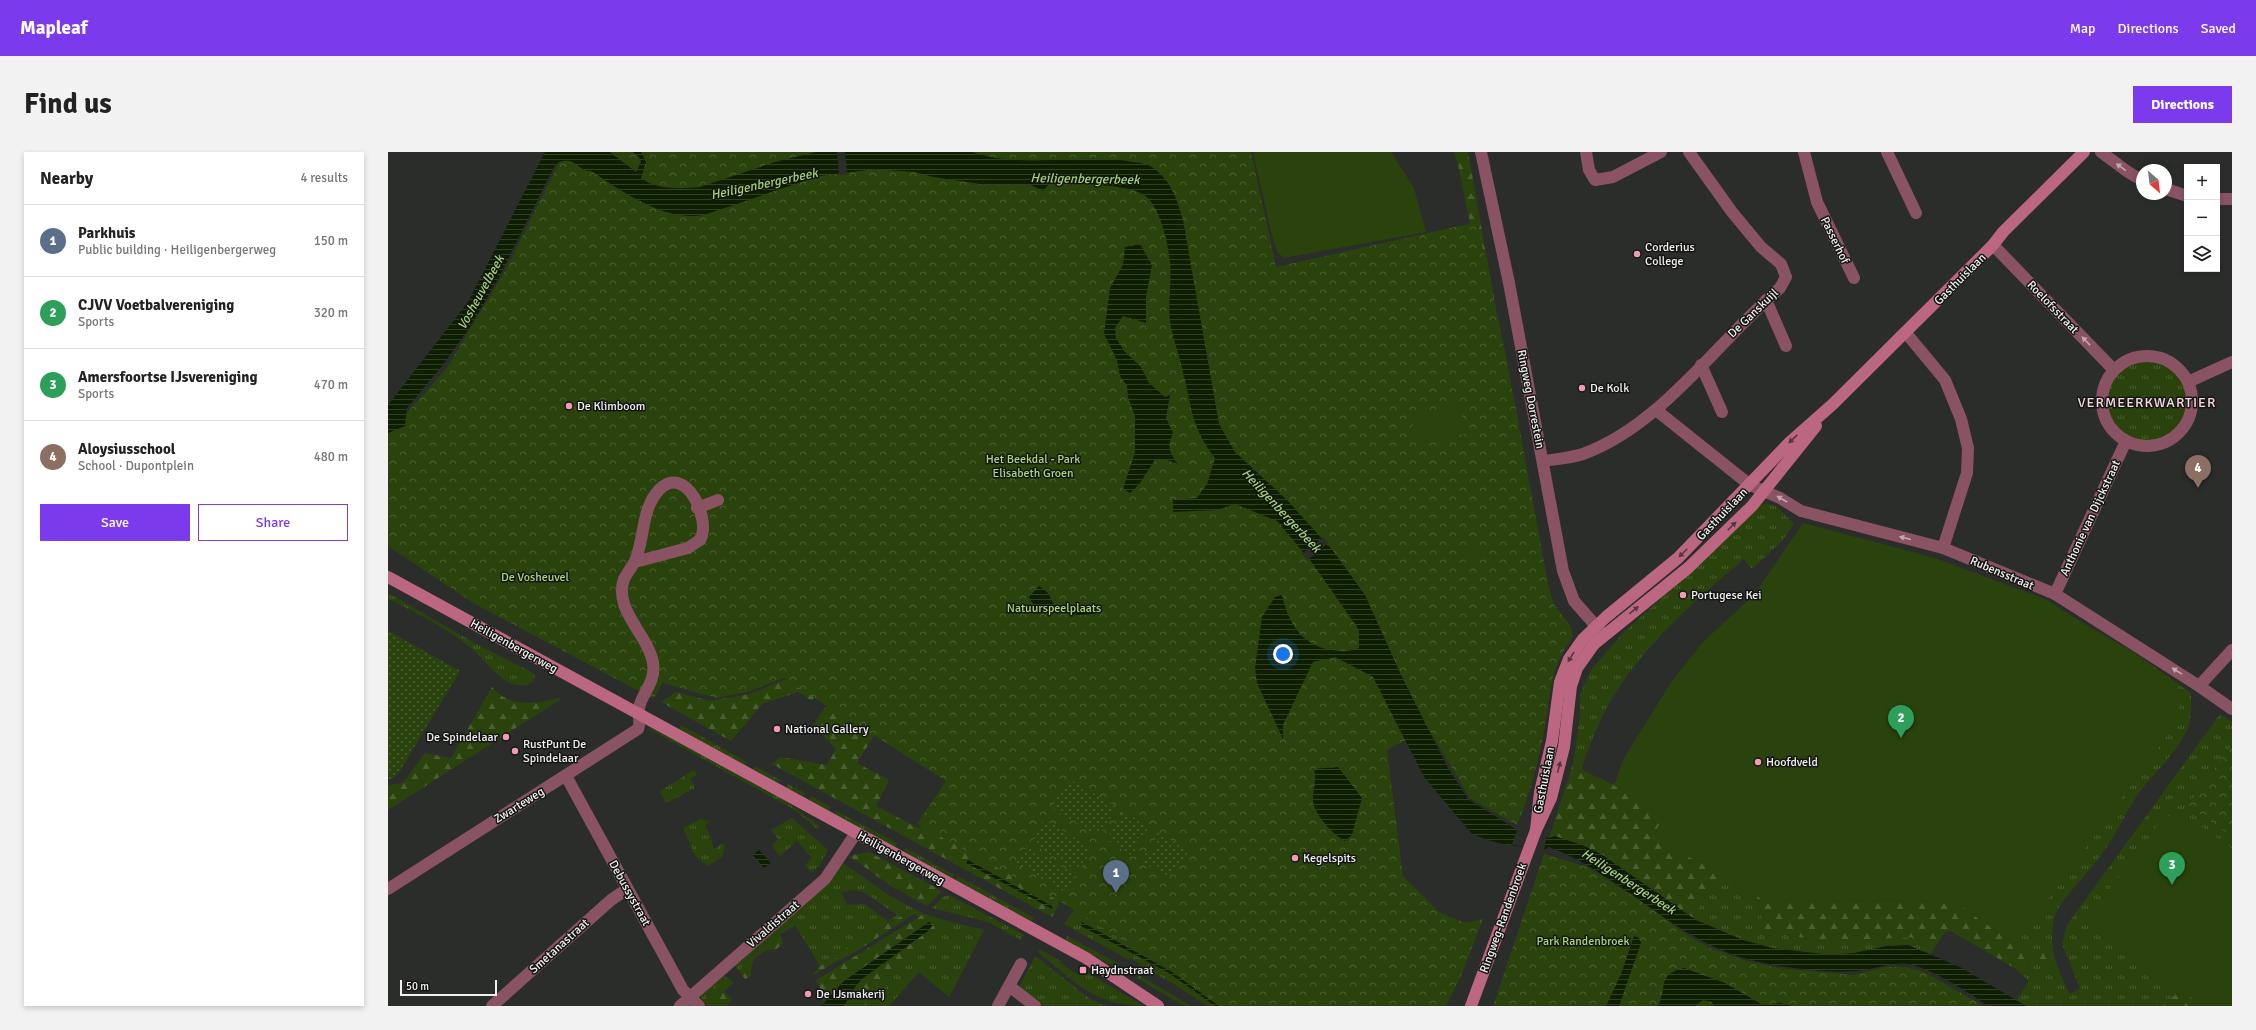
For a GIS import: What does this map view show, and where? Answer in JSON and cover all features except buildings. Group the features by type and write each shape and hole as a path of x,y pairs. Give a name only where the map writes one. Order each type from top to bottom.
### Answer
{"main road":[{"name":"Gasthuislaan","path":"1536,830 1540,792 1552,741 1560,682 1572,654 1595,627 1678,558 1790,442 1833,404 1906,333 1993,245 2003,232 2084,152"},
{"name":"Gasthuislaan","path":"1536,830 1551,798 1559,770 1574,676 1582,660 1604,636 1698,558 1765,491 1833,404"},
{"name":"Heiligenbergerweg","path":"388,577 639,716 800,801 856,834 1086,958 1158,1006"},
{"name":"Ringweg-Randenbroek","path":"1471,1006 1536,830"}],"street":[{"name":"Ringweg Dorrestein","path":"1481,152 1544,461 1563,571 1574,601 1604,636"},
{"path":"1586,152 1589,170 1595,180 1612,177 1661,152"},
{"name":"De Ganskuijl","path":"1544,461 1582,454 1622,434 1656,410 1766,300 1780,288 1786,277 1781,264 1761,247 1732,212 1689,152"},
{"name":"Passerhof","path":"1804,152 1817,202 1854,278"},
{"path":"1887,152 1916,213"},
{"path":"2101,152 2136,177"},
{"path":"2172,191 2184,195"},
{"path":"2220,199 2232,199"},
{"name":"Roelofsstraat","path":"1993,245 2113,369"},
{"path":"1766,300 1786,346"},
{"path":"1906,333 1945,380 1961,419 1968,448 1967,472 1943,548"},
{"path":"2139,355 2154,356 2168,360 2180,370 2188,382 2192,396 2191,410 2187,423 2178,434 2166,442 2153,446 2139,446 2126,442 2114,433 2106,422 2101,409 2103,388 2113,369 2125,360 2139,355"},
{"path":"2188,382 2232,362"},
{"path":"1701,365 1722,412"},
{"name":"Rubensstraat","path":"1656,410 1750,485 1765,491 1801,511 1943,548 2054,594 2199,686 2232,709"},
{"name":"Anthonie van Dijckstraat","path":"2054,594 2126,442"},
{"path":"635,562 664,556 696,543 703,531 692,494 684,485 672,484 660,488 648,505 635,562 624,580 622,596 628,613 648,645 653,664 652,679 639,707 639,716"},
{"path":"697,508 718,500"},
{"path":"2199,686 2232,650"},
{"name":"Zwarteweg","path":"388,889 632,734 639,727 639,716"},
{"name":"Debussystraat","path":"566,776 683,990 699,1006"},
{"name":"Vivaldistraat","path":"680,1006 825,879 856,834"},
{"name":"Smetanastraat","path":"492,1006 611,900 627,889"},
{"path":"998,1006 1021,964"},
{"path":"1009,986 1035,1006"}],"green space":[{"name":"Het Beekdal - Park Elisabeth Groen","path":"550,152 1251,152 1276,267 1477,222 1506,356 1549,589 1555,606 1571,627 1573,636 1559,660 1555,671 1536,767 1530,791 1517,825 1470,798 1428,728 1387,750 1403,876 1440,913 1466,923 1483,919 1461,976 1446,1006 1229,1006 1066,905 917,824 946,781 783,678 750,691 717,698 662,683 654,699 475,604 388,546 388,434 447,368 506,269 559,163"},
{"path":"1253,152 1391,152 1414,188 1426,232 1284,258 1277,252 1273,239"},
{"path":"1454,152 1468,152 1503,348 1496,349 1459,169"},
{"path":"2148,358 2164,362 2178,371 2187,385 2191,401 2187,417 2178,431 2164,440 2148,444 2132,440 2118,431 2109,417 2105,401 2109,385 2118,371 2132,362"},
{"path":"1460,405 1465,434 1416,443 1411,414"},
{"path":"1767,503 1777,507 1794,524 1782,541 1752,569 1744,559 1703,594 1663,632 1628,674 1613,697 1597,727 1582,766 1573,764 1580,716 1580,695 1591,670 1624,632 1734,532 1760,505"},
{"path":"1803,523 1935,558 2045,599 2178,684 2179,719 2015,944 1952,900 1765,901 1722,872 1685,855 1655,833 1664,818 1614,785 1624,758 1672,681 1704,641 1754,595"},
{"path":"1475,541 1483,551 1467,563 1459,552"},
{"path":"388,593 476,644 531,672 535,675 534,679 528,684 524,685 516,685 508,682 497,674 477,653 462,641 432,621 388,599"},
{"path":"2062,611 2133,652 2191,693 2191,712 2187,730 2178,746 2141,790 2102,854 2072,889 2057,912 2052,929 2052,938 2055,958 2061,976 2070,994 2080,988 2062,944 2067,925 2220,714 2232,722 2232,1006 2195,1006 2177,993 2163,1006 2026,1006 2016,1001 2029,981 2016,969 2054,957 2015,944 2176,712"},
{"path":"388,631 460,671 398,774 392,779 388,779"},
{"path":"850,643 812,701 798,692 762,704 731,741 661,702 676,692 710,701 750,694 796,675"},
{"path":"946,644 1059,900 1059,905 1052,917 772,764 780,757 827,765 836,749 813,725 829,702 876,732 857,763 889,780 876,806 920,829 950,779"},
{"path":"492,687 498,694 522,703 540,702 558,698 561,699 388,810 388,785 403,783 425,753 451,758"},
{"path":"681,725 747,762 745,765 679,729"},
{"path":"650,727 778,796 820,826 817,829 795,810 649,729"},
{"path":"2232,744 2232,837 2188,805"},
{"path":"1573,764 1582,766 1584,771 1614,785 1664,818 1655,832 1685,855 1722,872 1692,918 1601,854 1549,838"},
{"path":"755,766 780,780 779,783 753,769"},
{"path":"694,770 697,775 690,779 695,788 666,803 660,791"},
{"path":"1069,779 1117,807 1099,836 1051,808"},
{"path":"788,784 805,793 803,796 786,787"},
{"path":"811,796 831,807 829,811 809,800"},
{"path":"836,811 897,843 895,847 834,813"},
{"path":"1123,811 1151,828 1147,834 1136,839 1137,851 1134,857 1107,840"},
{"path":"2182,813 2232,848 2232,1006 2203,1006 2085,922 2164,817"},
{"path":"792,818 828,850 819,866 811,872 805,865 812,858 797,841 780,856 772,846 778,839 771,830"},
{"path":"700,819 710,821 705,826 711,837 713,848 716,849 720,844 725,845 722,857 707,866 695,856 683,828"},
{"path":"1044,819 1092,848 1079,872 1031,843"},
{"path":"1158,832 1190,851 1167,876 1141,861 1145,854 1156,850 1154,838"},
{"path":"1027,846 1076,874 1066,893 1016,863"},
{"path":"906,848 954,875 953,878 904,852"},
{"path":"869,852 940,890 941,892 927,906 891,886 849,856"},
{"name":"Park Randenbroek","path":"1544,854 1587,867 1641,901 1687,935 1710,948 1743,960 1778,968 1853,975 1886,967 1906,967 1924,972 1984,1006 1493,1006"},
{"path":"843,863 890,896 924,914 919,917 909,911 848,946 839,957 820,966 792,920 745,961 746,964 739,971 736,969 736,964 833,876","holes":["855,890 864,892 897,915 888,921 864,904 847,905 841,892"]},
{"path":"1722,872 1757,896 1764,928 1796,937 1827,942 1910,937 1935,947 1931,954 1924,951 1830,955 1772,948 1743,940 1692,918"},
{"path":"958,876 1034,918 1032,921 956,880"},
{"path":"949,895 1024,935 1021,940 988,922 932,908 943,897"},
{"path":"1757,896 1765,901 1952,900 2015,944 2055,957 2016,969 1951,931 1945,932 1935,947 1910,937 1827,942 1775,933 1764,928"},
{"path":"1074,910 1149,952 1225,1002 1227,1006 1207,1006 1177,986 1138,964 1139,963 1130,958 1129,960 1064,924"},
{"path":"910,911 914,914 860,949 813,975 820,966 838,957 848,946"},
{"path":"924,914 944,920 945,923 942,929 898,969 875,1000 864,1006 844,1006 855,987 862,979 928,931 929,922 844,981 823,1003 822,993 816,980"},
{"path":"792,920 795,926 780,934 783,944 775,950 769,949 756,957 753,962 751,976 745,979 739,971 746,964 745,962"},
{"path":"944,920 984,930 949,997 919,972 889,1006 864,1006 875,998 900,967 940,929 945,923"},
{"path":"1067,936 1119,964 1117,968 1066,940"},
{"path":"1039,949 1061,961 1060,963 1077,974 1079,972 1083,974 1085,971 1144,1006 1127,1005 1098,997 1074,982 1038,952"},
{"path":"1035,956 1090,999 1108,1006 1043,1006 1024,992 1020,986"},
{"path":"1139,975 1191,1006 1184,1006 1137,978"},
{"path":"723,976 727,977 706,997 716,1006 707,1006 701,998 702,994"},
{"path":"727,977 734,983 724,991 732,999 727,1006 716,1006 706,997"},
{"path":"2177,993 2195,1006 2163,1006"}],"water":[{"path":"545,152 610,152 636,172 641,162 639,157 633,152 641,152 646,162 641,178 654,185 669,188 700,187 775,162 816,152 972,152 1012,160 1114,159 1150,166 1159,172 1169,184 1176,198 1183,220 1219,424 1235,452 1287,500 1334,552 1365,595 1402,677 1448,768 1468,799 1517,830 1549,838 1555,836 1582,845 1601,854 1696,920 1743,940 1772,948 1830,955 1854,953 1887,946 1908,945 1960,967 2026,1006 1987,1005 1944,978 1913,965 1899,964 1856,971 1828,971 1782,966 1740,957 1714,947 1690,934 1621,887 1574,858 1549,847 1544,850 1507,844 1489,840 1471,833 1424,777 1373,677 1335,657 1313,662 1283,725 1283,739 1257,683 1255,668 1262,617 1275,597 1282,595 1288,615 1298,632 1312,644 1321,648 1343,651 1359,648 1359,630 1313,564 1277,521 1235,504 1217,510 1173,512 1173,500 1197,498 1207,484 1215,458 1201,437 1193,417 1182,366 1172,334 1169,311 1170,261 1162,225 1155,207 1150,200 1144,195 1135,191 1111,186 1049,184 1043,191 1031,185 987,185 933,177 915,172 875,169 819,176 704,215 689,216 674,214 645,204 591,171 582,169 571,161 561,162 555,165 498,279 468,330 442,366 407,408 405,426 388,433 388,405 468,302"},
{"path":"1140,244 1152,265 1146,297 1146,323 1123,316 1115,328 1116,338 1125,352 1141,367 1149,383 1165,397 1170,395 1166,418 1173,433 1170,442 1171,453 1178,464 1167,460 1155,460 1140,483 1130,493 1123,489 1135,452 1135,416 1128,397 1127,386 1120,376 1117,360 1104,334 1110,288 1123,265 1125,247"},
{"path":"1039,586 1048,593 1057,611 1040,609 1031,601 1029,597"},
{"path":"1338,767 1362,798 1352,835 1345,841 1325,824 1316,811 1313,800 1315,781 1314,769"},
{"path":"759,850 771,863 764,868 753,855"},
{"path":"968,860 1052,906 1052,909 966,863"},
{"path":"929,922 933,925 928,931 862,979 855,987 844,1006 821,1006 844,981"},
{"path":"1082,922 1172,972 1219,1006 1215,1006 1169,973 1081,926"},
{"path":"1634,936 1639,938 1641,943 1619,1006 1606,1006 1621,974"},
{"path":"1684,968 1725,983 1763,1005 1780,1003 1791,1006 1714,1006 1712,1002 1703,1000 1695,1006 1658,1006 1666,978 1675,971"}],"pier":[{"path":"837,152 845,152 847,174 839,175"},
{"path":"1323,537 1328,543 1308,560 1302,554"},
{"path":"1515,826 1547,835 1544,850 1512,845 1507,847 1512,844 1517,830"}],"waterway":[{"path":"1056,609 1079,613 1092,612"}],"place":[{"name":"Corderius College","path":"1637,254"},
{"name":"De Kolk","path":"1582,388"},
{"name":"De Klimboom","path":"569,406"},
{"name":"Aloysiusschool","path":"2198,488"},
{"name":"Portugese Kei","path":"1683,595"},
{"name":"National Gallery","path":"777,729"},
{"name":"De Spindelaar","path":"506,737"},
{"name":"CJVV Voetbalvereniging","path":"1901,738"},
{"name":"RustPunt De Spindelaar","path":"515,751"},
{"name":"Hoofdveld","path":"1758,762"},
{"name":"Kegelspits","path":"1295,858"},
{"name":"Amersfoortse IJsvereniging","path":"2172,885"},
{"name":"Parkhuis","path":"1116,893"},
{"name":"Haydnstraat","path":"1083,970"},
{"name":"De IJsmakerij","path":"808,994"}],"district":[{"name":"VERMEERKWARTIER","path":"2147,402"}],"water label":[{"name":"Heiligenbergerbeek","path":"1085,178"},
{"name":"Heiligenbergerbeek","path":"764,183"},
{"name":"Vosheuvelbeek","path":"480,292"},
{"name":"Heiligenbergerbeek","path":"1282,510"},
{"name":"Heiligenbergerbeek","path":"1629,881"}],"park label":[{"name":"De Vosheuvel","path":"535,577"},
{"name":"Natuurspeelplaats","path":"1054,608"}]}
